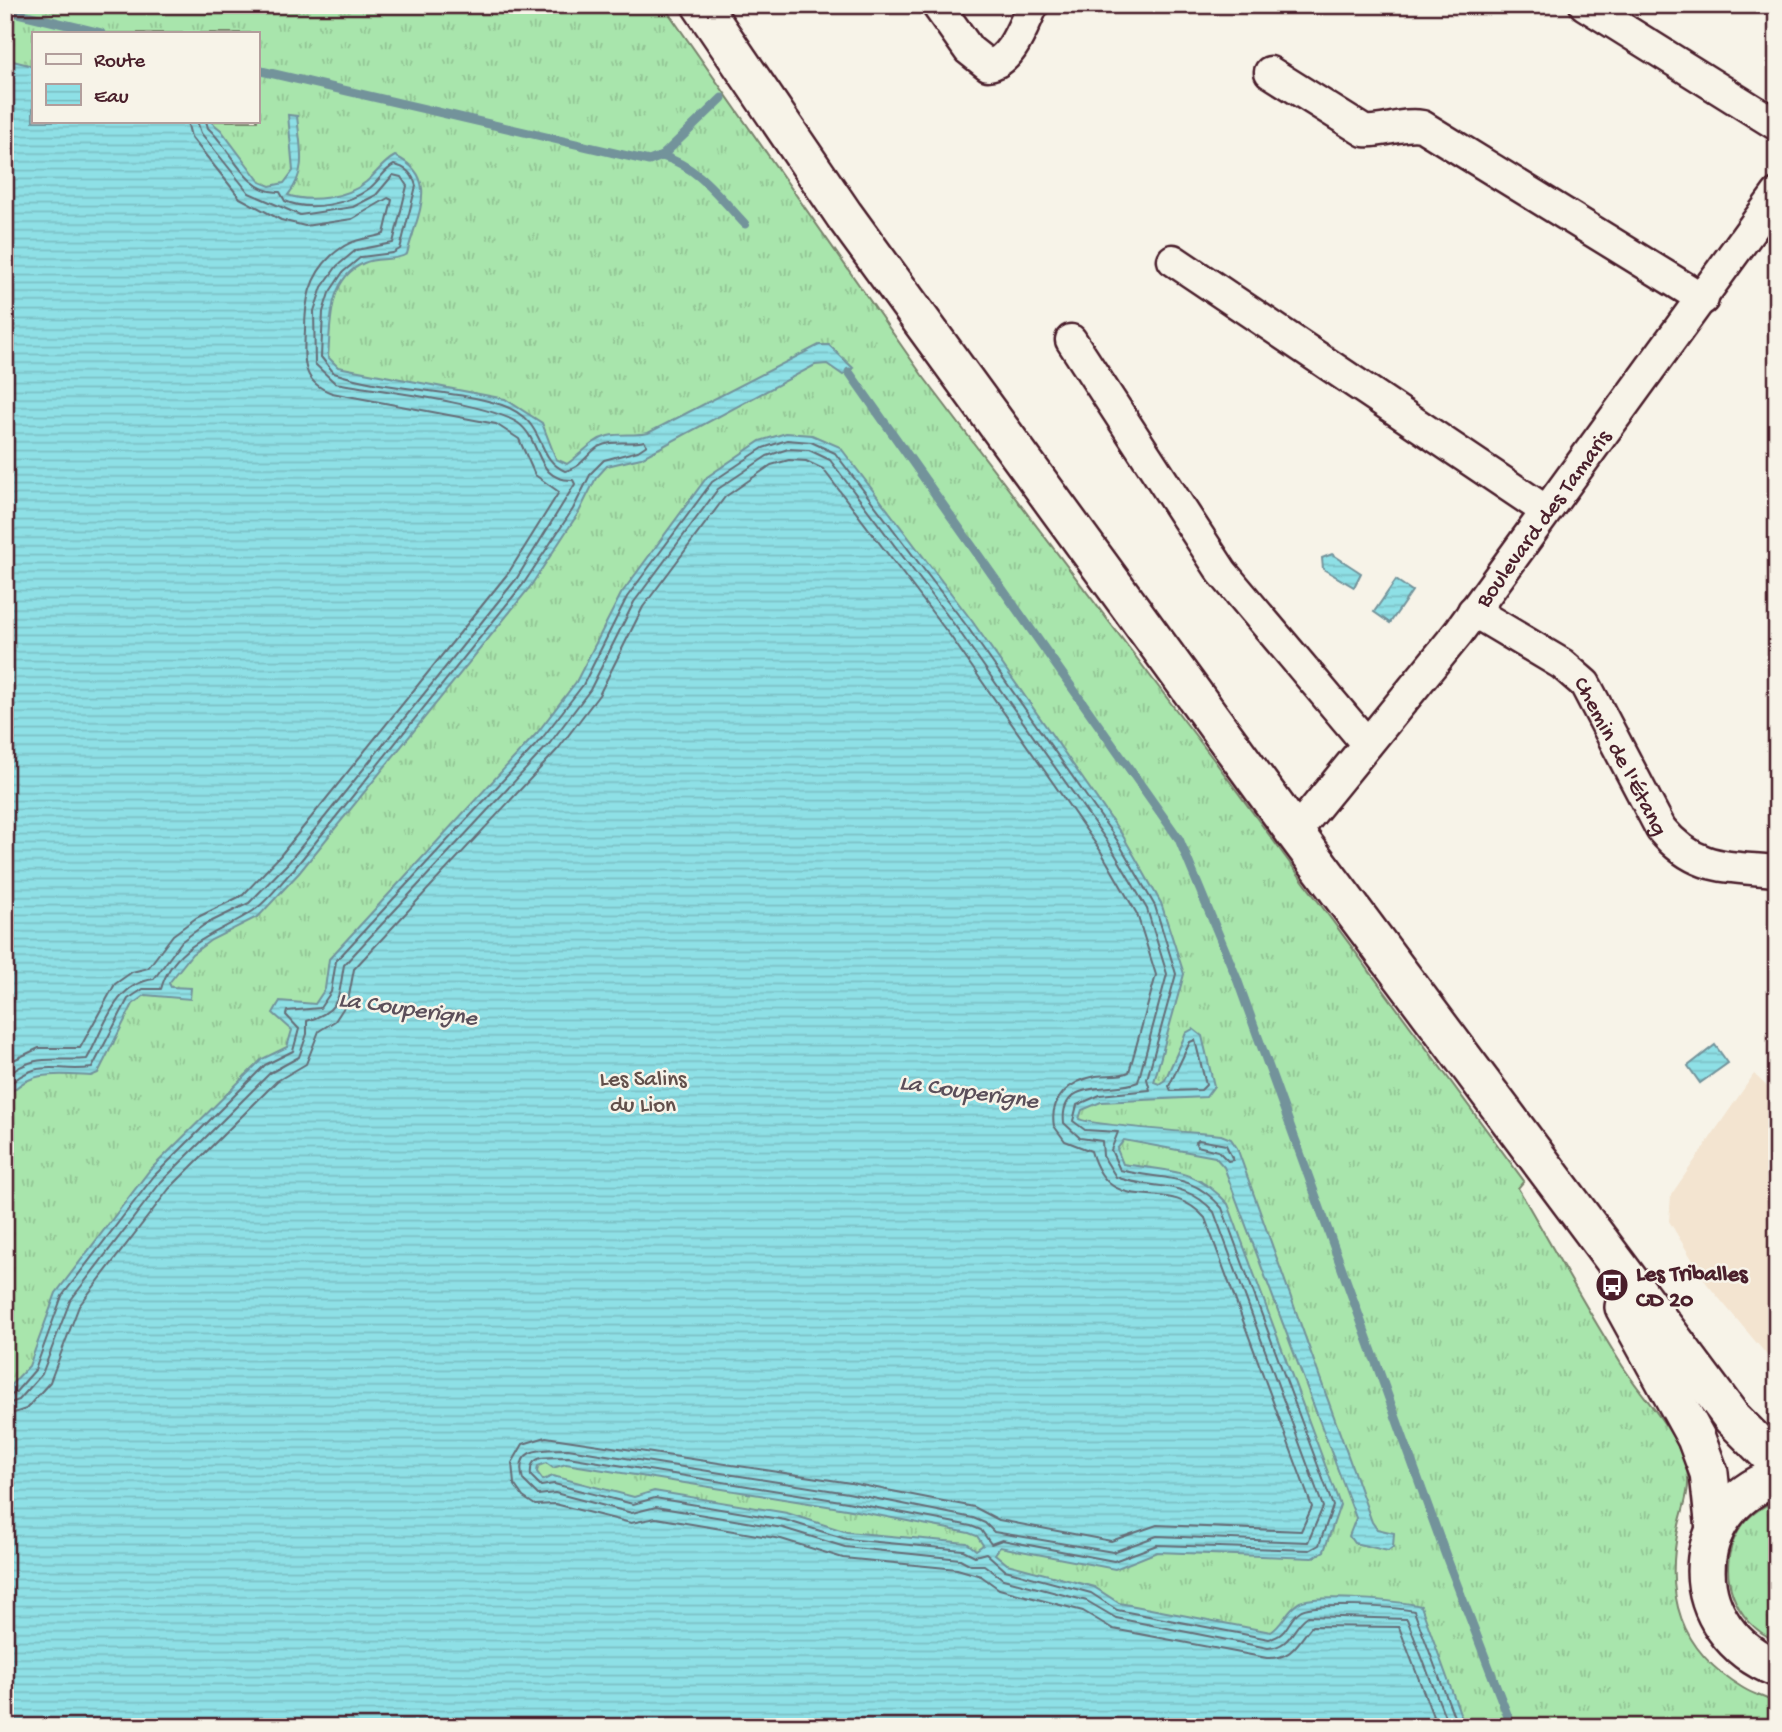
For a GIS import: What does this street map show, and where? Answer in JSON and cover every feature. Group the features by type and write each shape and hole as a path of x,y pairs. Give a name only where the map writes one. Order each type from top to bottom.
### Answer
{"main road":[{"path":"701,5 844,215 1295,834 1732,1418 1777,1463"},
{"path":"1534,1152 1696,1438 1709,1473 1715,1530"},
{"path":"1777,1477 1758,1483 1733,1503 1715,1530 1706,1559 1706,1588 1716,1616 1732,1641 1756,1660 1777,1668"}],"street":[{"path":"937,5 968,50 988,65 999,64 1007,54 1033,5"},
{"path":"1585,5 1777,125"},
{"path":"1270,72 1364,131 1378,133 1413,125 1422,126 1703,299"},
{"name":"Boulevard des Tamaris","path":"1295,834 1473,611 1777,194"},
{"path":"1173,260 1363,385 1546,511"},
{"path":"1071,340 1222,572 1367,744"},
{"name":"Chemin de l'Étang","path":"1473,611 1562,664 1585,684 1661,829 1675,846 1697,861 1777,871"}],"shaded area":[{"path":"1754,1074 1777,1096 1777,1367 1707,1284 1669,1221 1671,1195"}],"green space":[{"name":"Les Salins du Lion","path":"5,5 663,5 922,375 1214,760 1524,1181 1518,1188 1568,1275 1627,1372 1671,1433 1683,1457 1688,1485 1679,1525 1674,1575 1681,1618 1704,1656 1721,1673 1747,1690 1777,1704 1777,1727 5,1727"},
{"path":"1777,1499 1777,1641 1762,1633 1739,1609 1732,1594 1728,1562 1739,1530 1756,1512"}],"water":[{"path":"5,59 32,66 32,122 211,122 221,130 260,182 270,186 284,183 293,171 288,115 297,116 301,148 300,167 298,177 288,195 307,199 328,198 349,192 366,182 395,156 409,165 418,175 422,198 407,254 364,263 352,270 343,280 333,304 328,357 338,367 505,399 542,423 556,459 567,464 602,438 648,433 819,345 829,345 853,368 843,375 827,364 815,365 641,458 607,466 596,478 579,512 530,587 299,873 259,916 211,940 192,954 169,983 171,987 191,988 190,999 145,995 133,1004 98,1073 91,1076 55,1075 33,1078 14,1090 5,1100"},
{"name":"La Couperigne","path":"786,433 812,435 840,447 972,621 1123,836 1161,903 1184,974 1154,1082 1159,1084 1165,1080 1186,1033 1193,1029 1202,1036 1214,1086 1206,1097 1101,1102 1082,1110 1079,1119 1221,1135 1231,1139 1237,1148 1372,1522 1377,1529 1394,1533 1393,1547 1388,1551 1354,1543 1349,1536 1356,1518 1224,1167 1215,1157 1124,1140 1117,1149 1123,1164 1168,1170 1193,1177 1216,1192 1228,1204 1340,1505 1324,1551 1312,1558 1157,1552 1115,1569 1000,1547 995,1554 1007,1564 1094,1587 1119,1603 1271,1632 1295,1605 1309,1600 1359,1599 1421,1606 1465,1727 5,1727 5,1391 29,1366 56,1293 149,1171 262,1059 287,1047 292,1030 273,1013 280,1001 315,1004 325,989 329,959 537,733 576,682 621,594 707,477 760,441","holes":["546,1463 553,1468 566,1464 846,1509 969,1533 977,1536 983,1545 976,1550 967,1543 847,1532 787,1513 654,1491 634,1497 553,1476 543,1480 537,1472 538,1466"]},
{"path":"1332,554 1361,573 1354,587 1323,569 1322,558"},
{"path":"1396,580 1412,591 1390,623 1374,612"},
{"path":"1715,1045 1728,1063 1700,1083 1688,1066"}],"waterway":[{"path":"5,10 97,32"},
{"path":"259,70 649,161 662,156 722,98"},
{"path":"662,156 698,175 745,224"},
{"path":"849,372 1179,839 1237,979 1446,1556 1512,1727"}],"place":[{"name":"Les Triballes CD 20","path":"1612,1285"}]}
